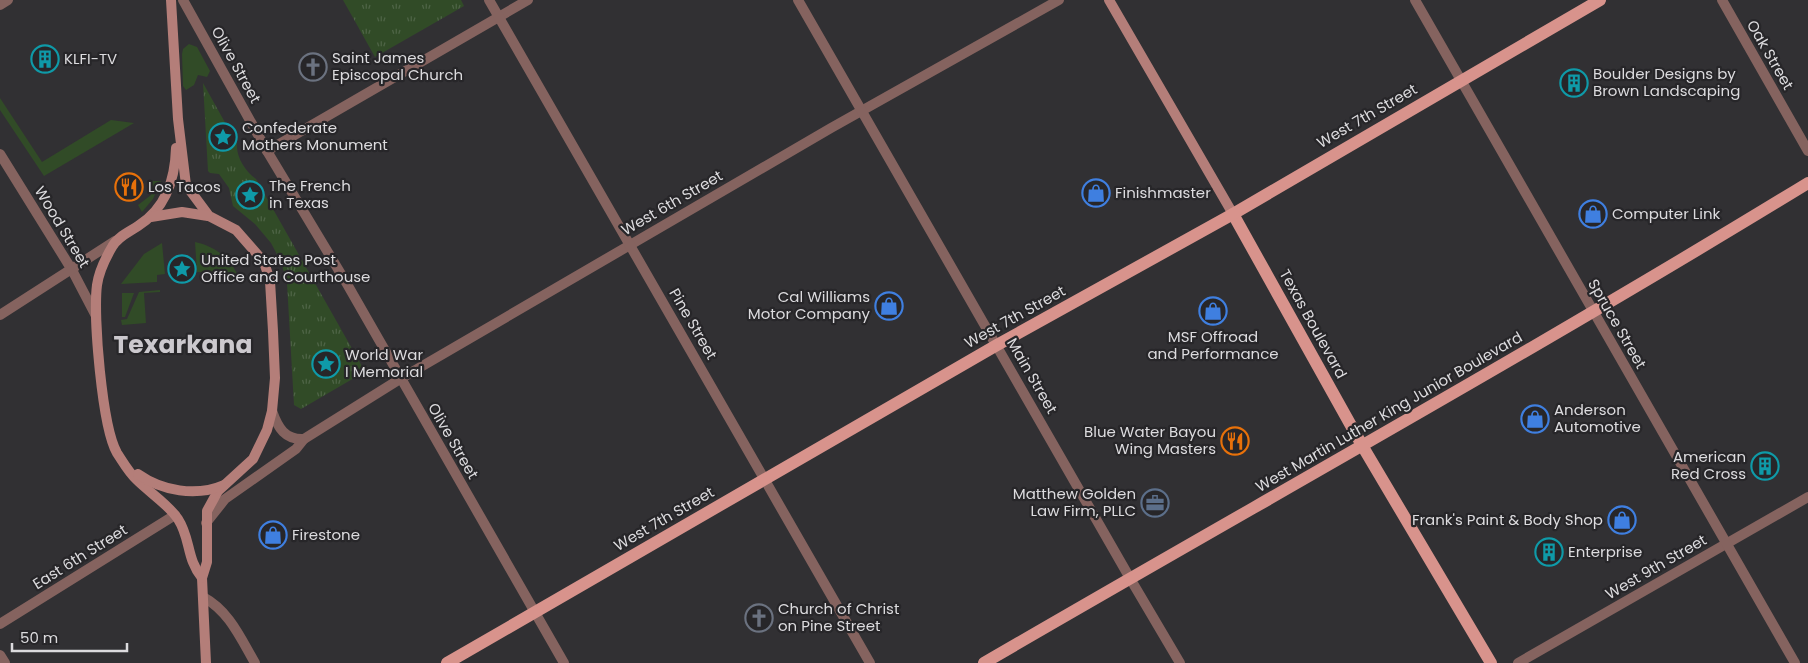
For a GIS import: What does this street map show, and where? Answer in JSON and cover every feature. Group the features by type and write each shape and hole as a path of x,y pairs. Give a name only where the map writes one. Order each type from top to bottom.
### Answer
{"main road":[{"path":"171,0 178,119 186,185 209,216"},
{"name":"Texas Boulevard","path":"1109,0 1233,214 1363,447 1491,663"},
{"name":"West 7th Street","path":"447,663 997,345 1233,214 1600,0"},
{"path":"178,119 173,178 162,203 150,218 115,241 101,268 97,284 96,316 104,395 111,437 125,465 136,479 175,515 184,531 190,560 202,578"},
{"name":"West Martin Luther King Junior Boulevard","path":"984,663 1594,313 1808,183"},
{"path":"150,218 182,212 209,216 236,230 257,252 268,272 275,378 272,411 267,430 254,459 225,484 210,503 206,523 207,562 202,578 206,663"},
{"path":"125,465 148,481 179,491 208,490 225,484"}],"street":[{"path":"0,5 8,0"},
{"name":"Olive Street","path":"183,0 267,151 347,284 564,663"},
{"name":"Pine Street","path":"490,0 870,663"},
{"path":"267,151 528,0"},
{"name":"Main Street","path":"798,0 1180,663"},
{"name":"West 6th Street","path":"206,523 225,499 296,449 304,439 400,379 861,111 1059,0"},
{"name":"Spruce Street","path":"1415,0 1725,544 1795,663"},
{"name":"Oak Street","path":"1722,0 1808,151"},
{"name":"Wood Street","path":"0,154 72,270 96,316"},
{"path":"0,315 115,241"},
{"path":"272,411 277,425 284,434 296,439 304,439"},
{"name":"West 9th Street","path":"1518,663 1808,498"},
{"name":"East 6th Street","path":"0,624 175,515"},
{"path":"203,597 217,604 226,614 255,663"},
{"path":"0,655 5,663"}],"green space":[{"path":"343,0 461,0 464,6 375,57"},
{"path":"189,44 197,47 210,71 207,77 198,75 194,85 186,90 183,86 182,54 183,49"},
{"path":"203,83 237,144 238,154 242,163 256,179 363,368 361,374 301,409 294,405 287,283 281,262 271,243 255,224 233,206 229,188 219,174 208,171"},
{"path":"0,98 42,162 111,120 134,123 44,176 0,110"},
{"path":"151,181 161,181 153,199 142,212 138,205 151,195"},
{"path":"195,242 210,247 223,255 233,266 239,280 210,282 209,272 197,272"},
{"path":"162,243 165,274 157,275 157,282 121,284 144,254"},
{"path":"160,290 160,292 144,293 146,323 122,325 121,320 127,319 139,292"},
{"path":"122,293 134,293 125,317 122,317"}],"place":[{"name":"KLFI-TV","path":"45,59"},
{"name":"Saint James Episcopal Church","path":"313,67"},
{"name":"Boulder Designs by Brown Landscaping","path":"1574,83"},
{"name":"Confederate Mothers Monument","path":"223,137"},
{"name":"Los Tacos","path":"129,187"},
{"name":"Finishmaster","path":"1096,193"},
{"name":"The French in Texas","path":"250,195"},
{"name":"Computer Link","path":"1593,214"},
{"name":"United States Post Office and Courthouse","path":"182,269"},
{"name":"Cal Williams Motor Company","path":"889,306"},
{"name":"MSF Offroad and Performance","path":"1213,311"},
{"name":"World War I Memorial","path":"326,364"},
{"name":"Anderson Automotive","path":"1535,419"},
{"name":"Blue Water Bayou Wing Masters","path":"1235,441"},
{"name":"American Red Cross","path":"1765,466"},
{"name":"Matthew Golden Law Firm, PLLC","path":"1155,503"},
{"name":"Frank's Paint & Body Shop","path":"1622,520"},
{"name":"Firestone","path":"273,535"},
{"name":"Enterprise","path":"1549,552"},
{"name":"Church of Christ on Pine Street","path":"759,618"}],"district":[{"name":"Texarkana","path":"183,344"}]}
